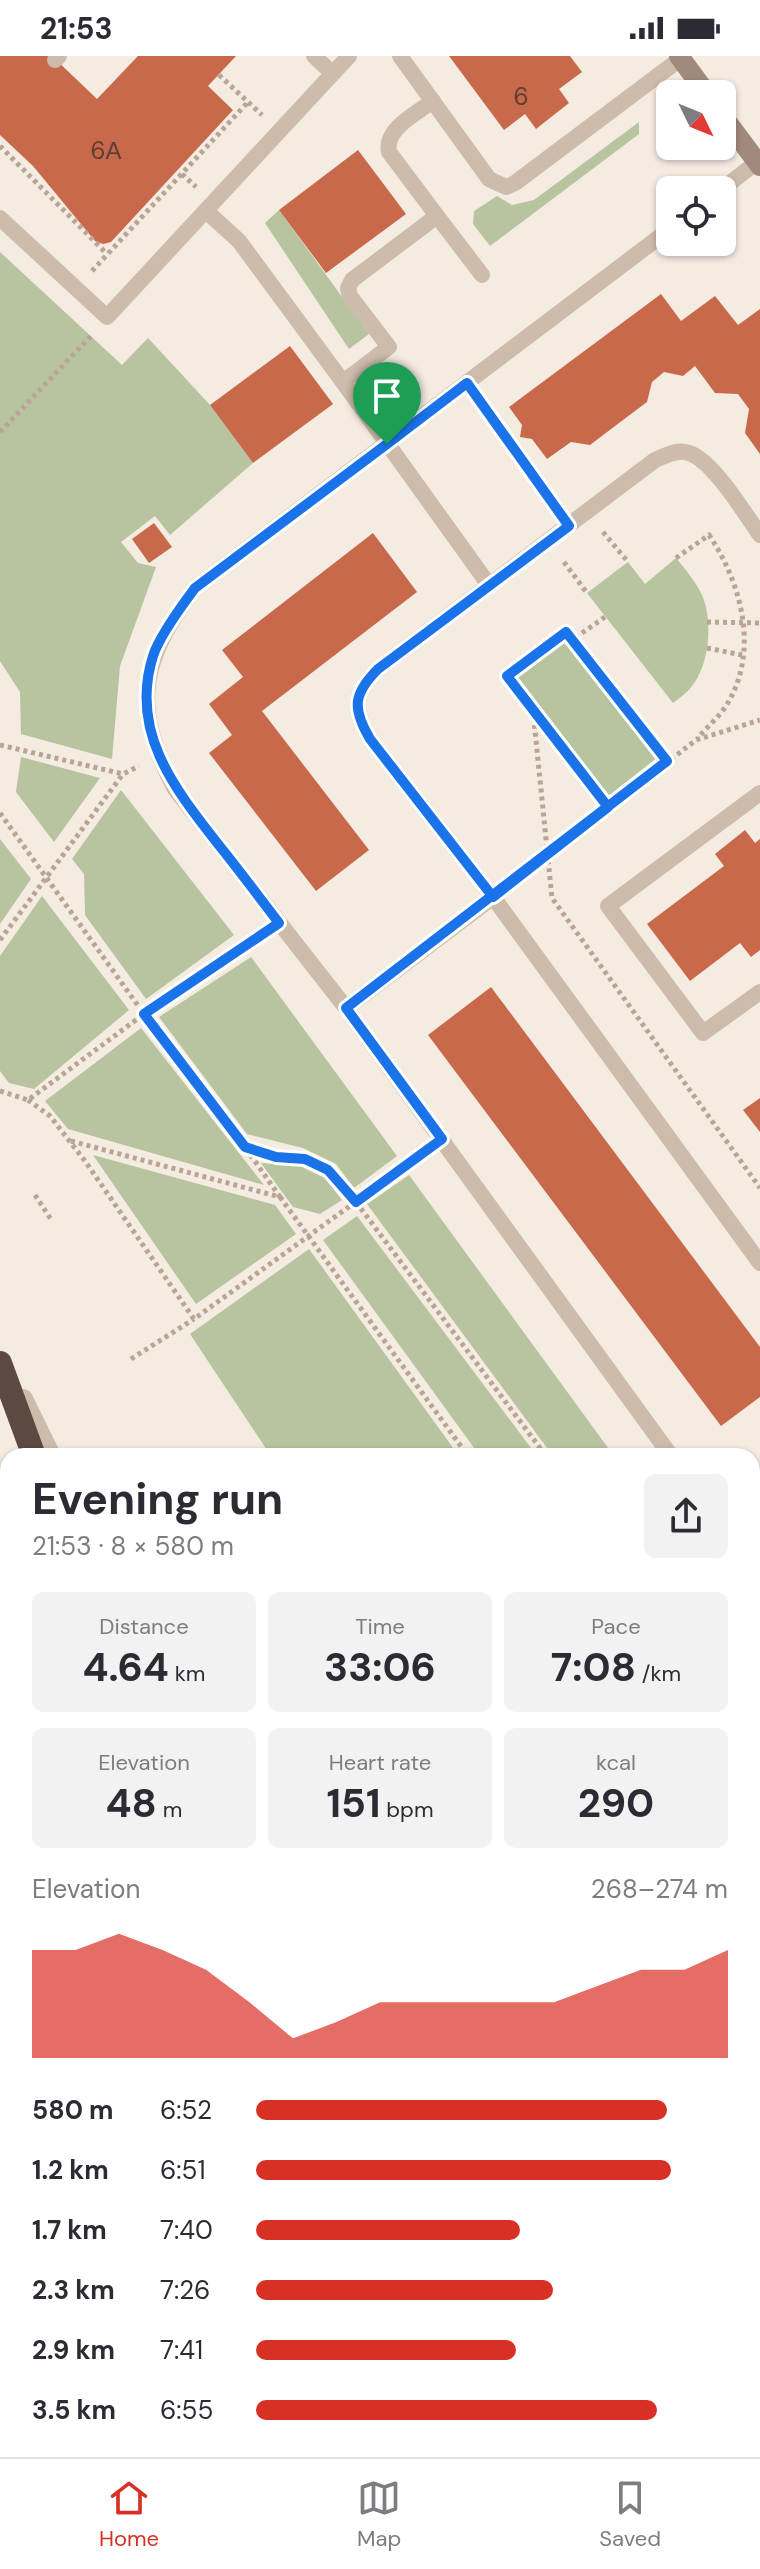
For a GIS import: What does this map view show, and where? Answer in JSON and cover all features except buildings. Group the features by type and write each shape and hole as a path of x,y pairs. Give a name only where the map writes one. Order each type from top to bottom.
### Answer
{"highway":[{"path":"0,1363 31,1448"}],"street":[{"path":"681,57 697,80"},
{"path":"736,134 759,164"},
{"path":"0,1352 47,1448"}],"lane":[{"path":"314,56 332,73"},
{"path":"0,218 107,317 349,56"},
{"path":"400,56 489,179 506,187 681,57"},
{"path":"433,101 391,134 387,142 389,152 482,275"},
{"path":"736,180 759,164"},
{"path":"206,211 239,241 489,585"},
{"path":"343,382 389,347 350,296 348,288 352,280 437,216"},
{"path":"656,240 195,588 153,654 146,697 158,757 175,789 346,1008 665,1448"},
{"path":"760,535 697,455 683,451 655,460 378,669 362,685 357,703 359,721 370,739 493,897 760,1263"},
{"path":"760,793 608,906 703,1033 760,992"},
{"path":"346,1008 493,897"}],"path":[{"path":"76,288 248,102 219,75"},
{"path":"0,146 107,254"},
{"path":"0,432 107,317"},
{"path":"467,383 569,526"},
{"path":"587,512 628,562"},
{"path":"493,897 696,740 725,708 739,681 744,623 733,579 725,559 709,535 676,558"},
{"path":"548,541 587,593"},
{"path":"572,640 605,617"},
{"path":"707,622 760,623"},
{"path":"608,807 507,676 566,632 667,761"},
{"path":"707,648 742,655"},
{"path":"696,740 760,720"},
{"path":"0,745 123,774"},
{"path":"0,940 123,774 158,757"},
{"path":"0,813 462,1448"},
{"path":"28,1100 144,1014 279,923"},
{"path":"0,1091 28,1100 50,1116 194,1319"},
{"path":"131,1359 194,1319 442,1139"},
{"path":"70,1141 280,1197"},
{"path":"245,1147 276,1157 305,1159 328,1170 356,1202 540,1448"},
{"path":"35,1195 52,1221"}],"green space":[{"path":"639,122 639,134 490,246 473,224 474,211 497,196 512,205 534,200"},
{"path":"279,210 369,334 349,349 265,223"},
{"path":"0,252 122,365 148,338 210,405 253,463 170,535 155,516 121,542 138,563 156,567 120,666 112,759 21,734 20,692 0,661"},
{"path":"676,558 702,595 708,617 708,642 698,677 688,691 673,703 587,593 628,562 645,584"},
{"path":"564,636 658,757 606,798 512,677"},
{"path":"21,757 100,778 54,842 16,792"},
{"path":"121,790 234,935 146,999 85,915 84,874 72,859"},
{"path":"0,839 31,879 0,924"},
{"path":"42,896 129,1010 34,1089 9,1083 0,1071 0,956"},
{"path":"251,957 397,1156 354,1188 336,1164 303,1148 247,1134 159,1017"},
{"path":"141,1028 264,1185 68,1129 45,1101"},
{"path":"93,1155 275,1205 296,1234 196,1304"},
{"path":"261,1163 300,1166 325,1178 342,1200 320,1214 293,1207"},
{"path":"409,1175 608,1448 547,1448 367,1204"},
{"path":"357,1216 531,1448 474,1448 323,1240"},
{"path":"309,1249 453,1448 266,1448 190,1334"}],"route":[{"path":"387,444 195,588 153,654 146,697 158,757 175,789 279,923 144,1014 245,1147 276,1157 305,1159 328,1170 356,1202 442,1139 346,1008 547,856 667,761 566,632 507,676 608,807 547,856 493,897 370,739 359,721 357,703 362,685 378,669 569,526 467,383 387,444"}]}
